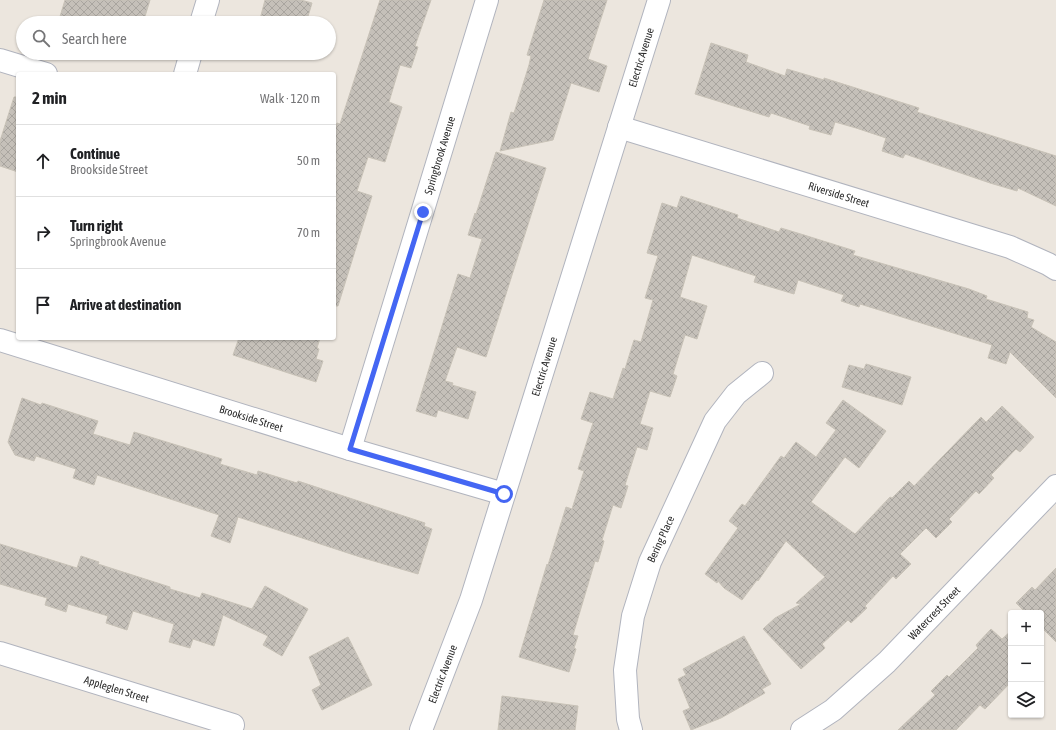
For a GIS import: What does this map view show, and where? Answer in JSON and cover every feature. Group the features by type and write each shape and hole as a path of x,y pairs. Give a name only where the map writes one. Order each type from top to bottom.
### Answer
{"street":[{"path":"203,16 208,0"},
{"name":"Springbrook Avenue","path":"350,449 487,0"},
{"name":"Electric Avenue","path":"421,730 471,600 659,0"},
{"path":"0,60 39,72"},
{"path":"186,72 189,60"},
{"name":"Riverside Street","path":"619,127 1010,247 1056,269"},
{"name":"Brookside Street","path":"0,340 350,449 504,494"},
{"name":"Bering Place","path":"631,730 628,719 625,670 632,616 650,562 714,421 736,394 762,373"},
{"name":"Watercrest Street","path":"802,730 833,710 887,662 1056,486"},
{"name":"Appleglen Street","path":"0,653 232,727"}],"building":[{"path":"65,0 150,0 145,16 60,16"},
{"path":"265,0 301,0 312,3 308,16 261,16"},
{"path":"380,0 431,0 415,46 418,47 411,68 400,65 389,102 402,107 385,162 368,157 357,191 372,196 338,306 336,306 336,127 337,123 340,124"},
{"path":"544,0 607,0 588,59 607,66 599,92 571,83 553,140 500,151 511,112 514,113 529,65 531,56 527,55"},
{"path":"711,43 748,55 746,62 785,76 787,69 824,80 824,78 919,108 917,112 1056,156 1056,206 1018,188 1017,191 905,154 903,158 882,151 886,138 856,128 835,122 831,135 809,129 810,126 771,113 769,117 695,94"},
{"path":"14,97 16,97 16,171 0,166 0,141"},
{"path":"496,152 546,168 486,357 457,347 445,381 453,383 452,385 476,392 468,419 438,410 436,417 416,411 458,274 470,278 482,239 468,235"},
{"path":"681,196 738,215 737,218 779,232 781,228 855,251 853,255 969,289 987,296 986,299 1028,312 1027,318 1034,320 1031,327 1056,342 1056,398 1010,352 1006,364 988,358 992,345 860,304 859,307 841,301 844,295 798,280 794,294 754,282 756,276 692,255 680,297 707,306 697,339 685,335 673,374 677,376 670,397 650,391 640,424 653,428 647,450 637,447 625,485 628,486 621,508 613,505 602,540 604,541 598,562 595,561 573,635 578,636 574,648 576,649 569,672 519,657 566,507 572,509 584,471 578,469 593,423 581,419 590,392 613,399 623,368 625,369 634,340 641,342 653,300 645,298 658,256 647,253 662,203 677,208"},
{"path":"238,340 319,340 316,359 323,361 316,382 233,355"},
{"path":"866,364 911,377 902,405 842,387 849,365 864,369"},
{"path":"22,398 98,421 93,434 130,445 134,432 222,459 220,464 257,475 258,471 297,483 298,481 425,523 424,526 432,529 418,574 360,557 238,517 230,543 211,536 219,515 97,475 94,485 73,478 76,469 36,456 34,461 15,455 8,442"},
{"path":"843,400 886,431 859,468 845,457 811,502 855,534 890,497 892,498 909,481 914,486 981,417 986,422 1002,406 1034,437 1020,452 1016,449 991,475 994,478 979,494 976,491 949,519 952,522 936,538 926,528 900,554 911,564 896,579 893,576 865,606 867,608 851,623 848,620 822,644 825,648 801,669 763,629 775,618 801,604 796,603 825,577 786,541 758,581 757,580 742,600 724,588 718,581 717,583 705,574 738,528 729,521 742,504 745,506 781,456 784,458 796,442 816,457 836,430 826,423"},
{"path":"0,544 77,568 81,556 99,562 98,564 170,587 170,589 200,598 202,593 252,609 265,586 308,609 282,656 263,645 268,636 223,615 214,646 193,639 190,648 169,642 174,624 133,611 127,630 106,623 108,616 68,604 66,612 45,605 47,598 0,584"},
{"path":"1056,568 1056,642 1044,630 1044,610 1023,610 1016,603 1032,587 1035,590"},
{"path":"991,629 1002,639 1008,634 1008,685 985,709 980,705 956,730 898,730 935,695 931,691 947,675 949,677 978,648 976,645"},
{"path":"744,636 771,684 762,689 765,693 721,718 691,730 683,711 690,708 678,679 686,675 683,669"},
{"path":"348,637 372,685 322,710 312,690 321,685 309,657"},
{"path":"502,696 578,706 575,730 498,730"}],"route":[{"path":"423,212 350,449 504,494"}]}
